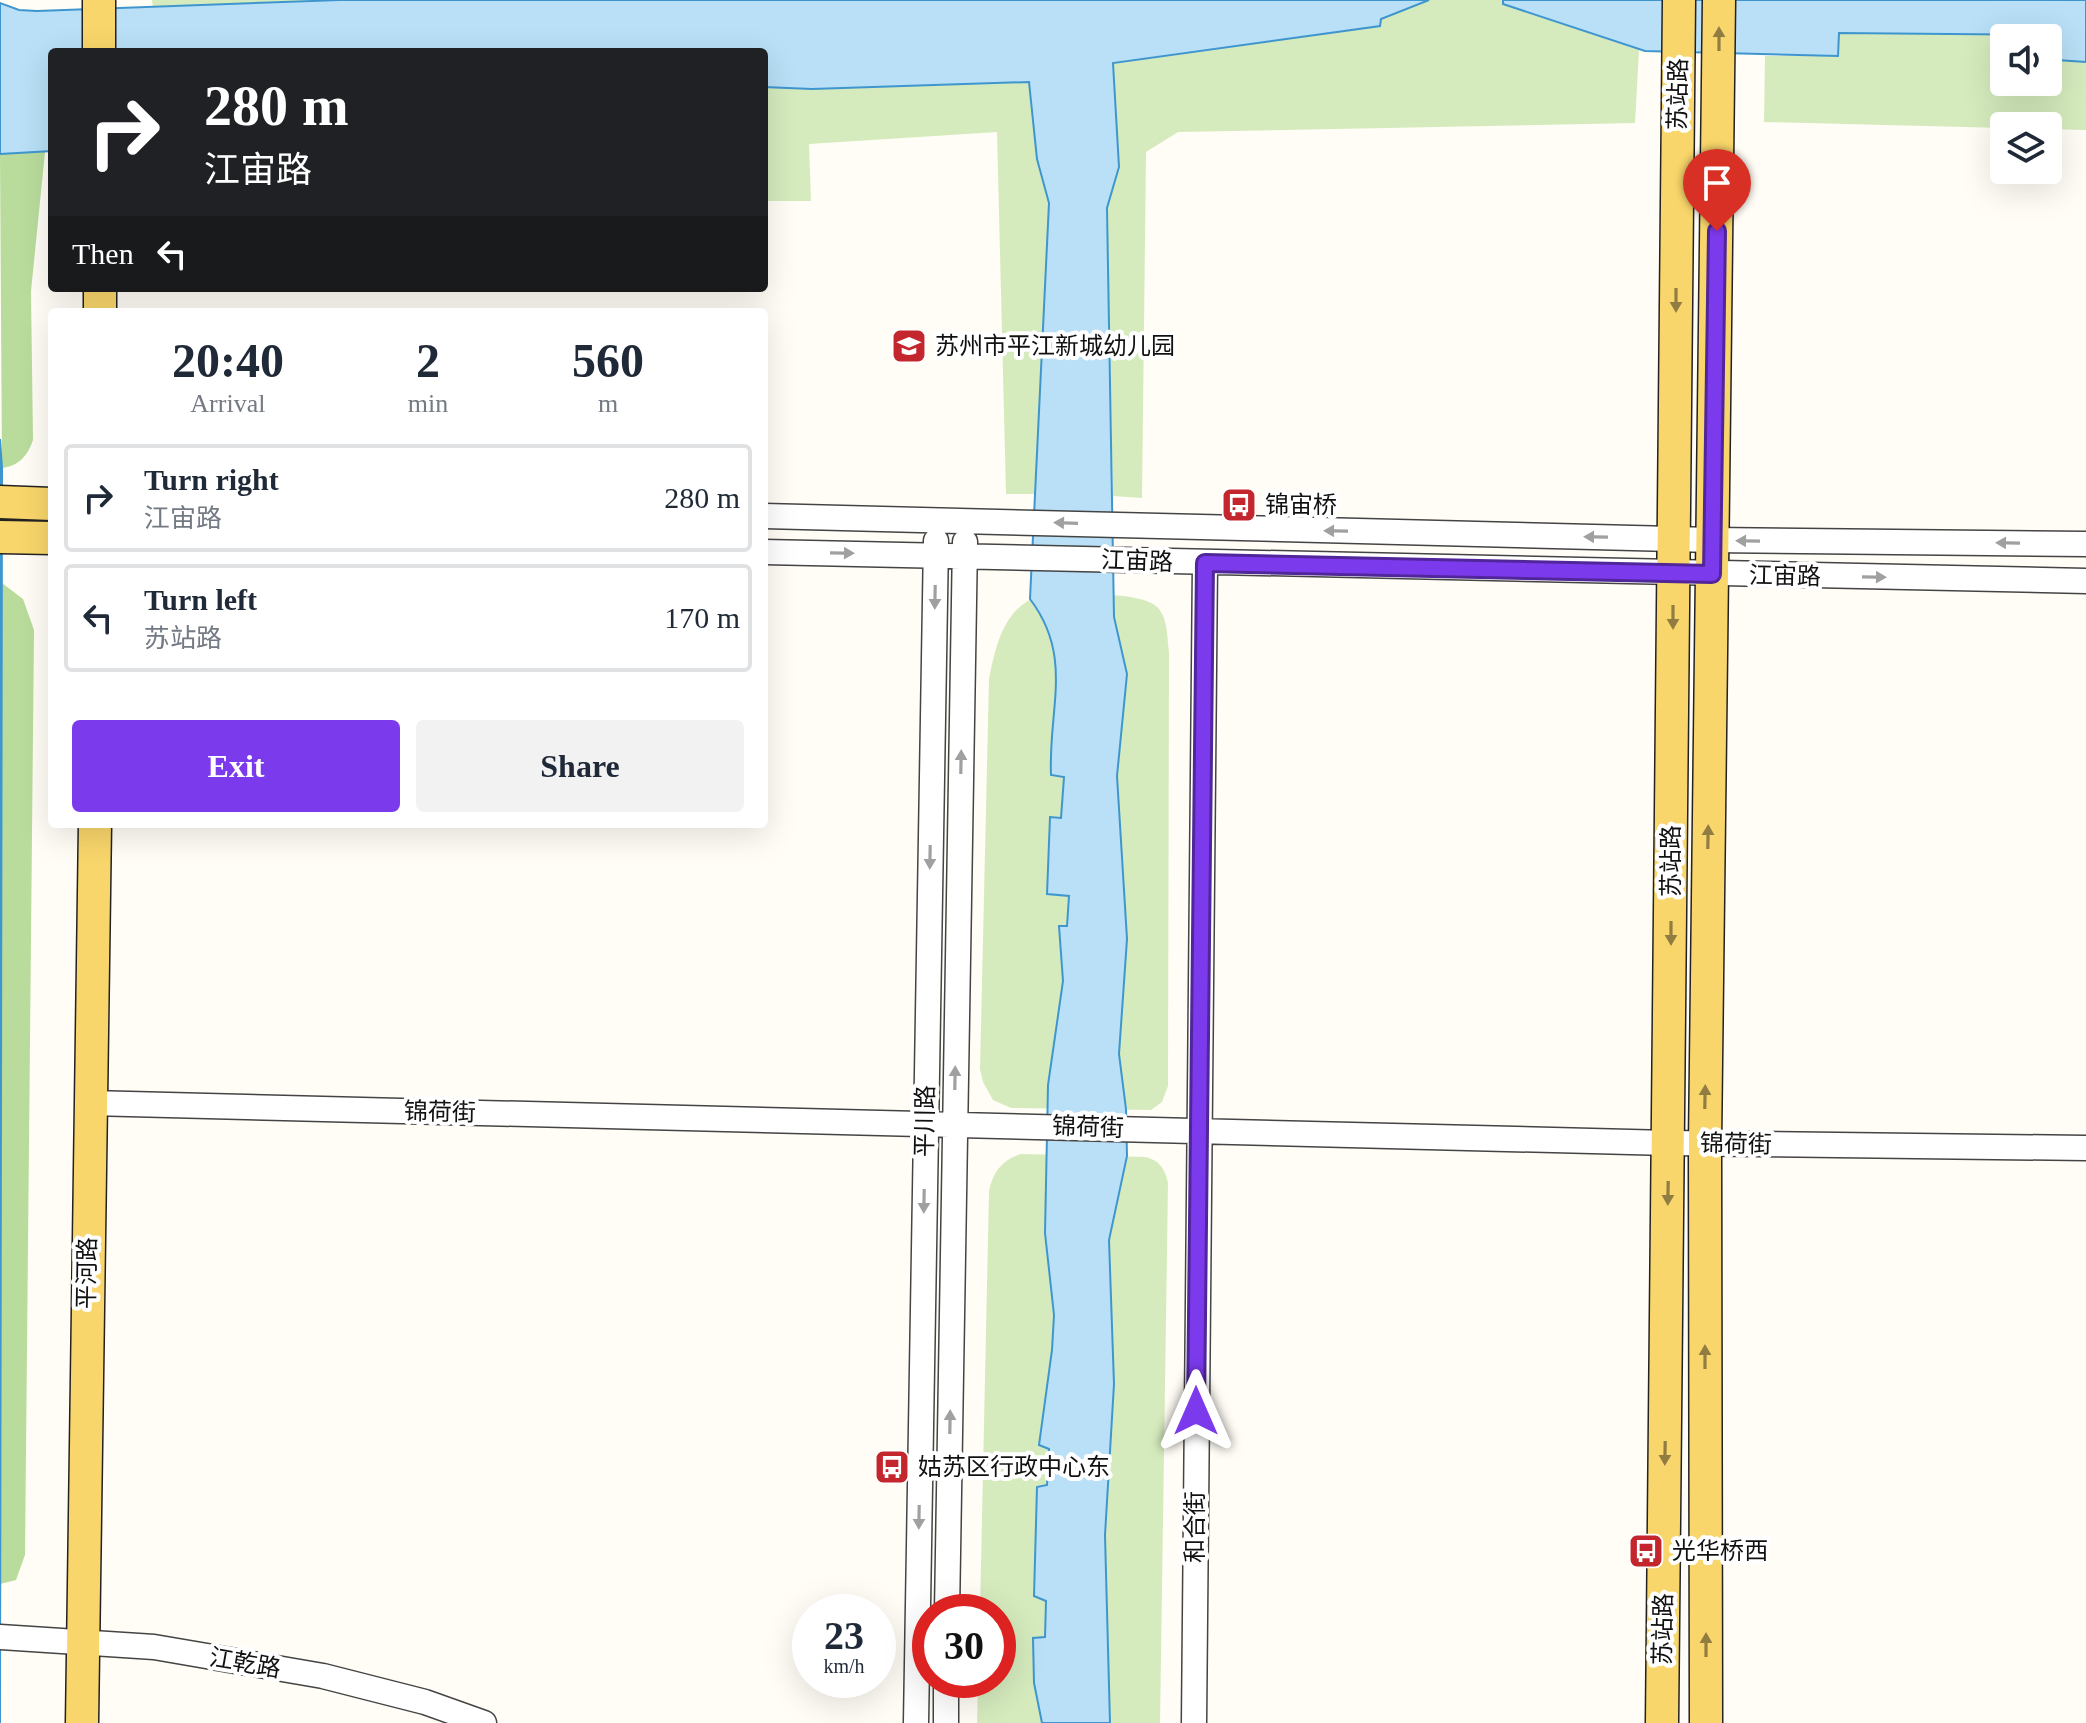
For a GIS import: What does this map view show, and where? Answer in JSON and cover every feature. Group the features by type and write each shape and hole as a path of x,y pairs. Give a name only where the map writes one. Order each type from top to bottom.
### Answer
{"main road":[{"name":"苏站路","path":"1662,1723 1679,0"},
{"name":"苏站路","path":"1706,1723 1705,1144 1719,0"},
{"path":"99,1 99,48"},
{"path":"5,503 48,504"},
{"path":"3,537 48,538"},
{"name":"平河路","path":"82,1723 95,828"}],"street":[{"name":"江宙路","path":"768,516 1712,540 2086,544"},
{"name":"平川路","path":"916,1723 936,519"},
{"name":"平川路","path":"947,1594 965,520"},
{"name":"江宙路","path":"768,552 2086,581"},
{"name":"和合街","path":"1194,1723 1197,1131 1205,563"},
{"name":"锦荷街","path":"90,1103 1705,1144 2086,1148"},
{"name":"江乾路","path":"8,1638 154,1647 323,1676 425,1702 484,1723"},
{"path":"946,1698 946,1723"}],"green space":[{"path":"152,0 340,0 153,8"},
{"path":"1429,0 1503,0 1503,4 1639,50 1635,123 1178,132 1146,152 1142,498 1113,496 1107,208 1119,167 1113,62 1380,26 1381,19"},
{"path":"1838,33 1990,34 1990,96 2062,96 2062,60 2086,62 2086,130 2062,129 2062,112 1990,112 1990,128 1764,122 1765,56 1837,56"},
{"path":"1029,82 1037,159 1049,203 1035,494 1006,494 997,132 809,144 811,201 768,201 768,87 812,89"},
{"path":"45,152 31,291 33,440 22,459 2,468 0,154"},
{"path":"2,583 23,599 34,630 25,1555 16,1580 0,1584"},
{"path":"1042,595 1104,595 1138,599 1159,609 1166,624 1169,652 1168,1086 1162,1102 1151,1110 1011,1108 993,1100 980,1069 989,679 999,640 1010,617 1029,600"},
{"path":"1021,1154 1146,1157 1161,1166 1168,1183 1160,1723 977,1723 978,1698 1016,1698 1016,1594 980,1594 989,1191 999,1168"}],"water":[{"path":"340,0 1429,0 1381,19 1380,26 1113,63 1119,167 1107,208 1114,617 1127,674 1117,776 1127,939 1119,1054 1126,1109 1127,1156 1109,1240 1114,1384 1105,1535 1110,1723 1042,1723 1034,1683 1033,1638 1045,1637 1046,1601 1034,1596 1037,1487 1047,1485 1049,1449 1039,1445 1054,1315 1045,1233 1048,1085 1063,981 1059,926 1067,926 1069,896 1047,894 1050,817 1061,818 1064,777 1051,775 1056,684 1051,642 1030,599 1049,203 1037,159 1029,82 812,89 768,87 768,48 48,48 48,151 0,154 0,3 19,10"},
{"path":"1503,0 2086,0 2086,62 2062,60 2062,24 1990,24 1990,34 1839,33 1838,56 1645,51 1503,4"},
{"path":"0,439 2,468 0,1723"}],"place":[{"name":"苏州市平江新城幼儿园","path":"909,346"},
{"name":"锦宙桥","path":"1239,505"},
{"name":"姑苏区行政中心东","path":"892,1467"},
{"name":"光华桥西","path":"1646,1551"}],"route":[{"path":"1196,1411 1205,563 1712,574 1717,231"}]}
